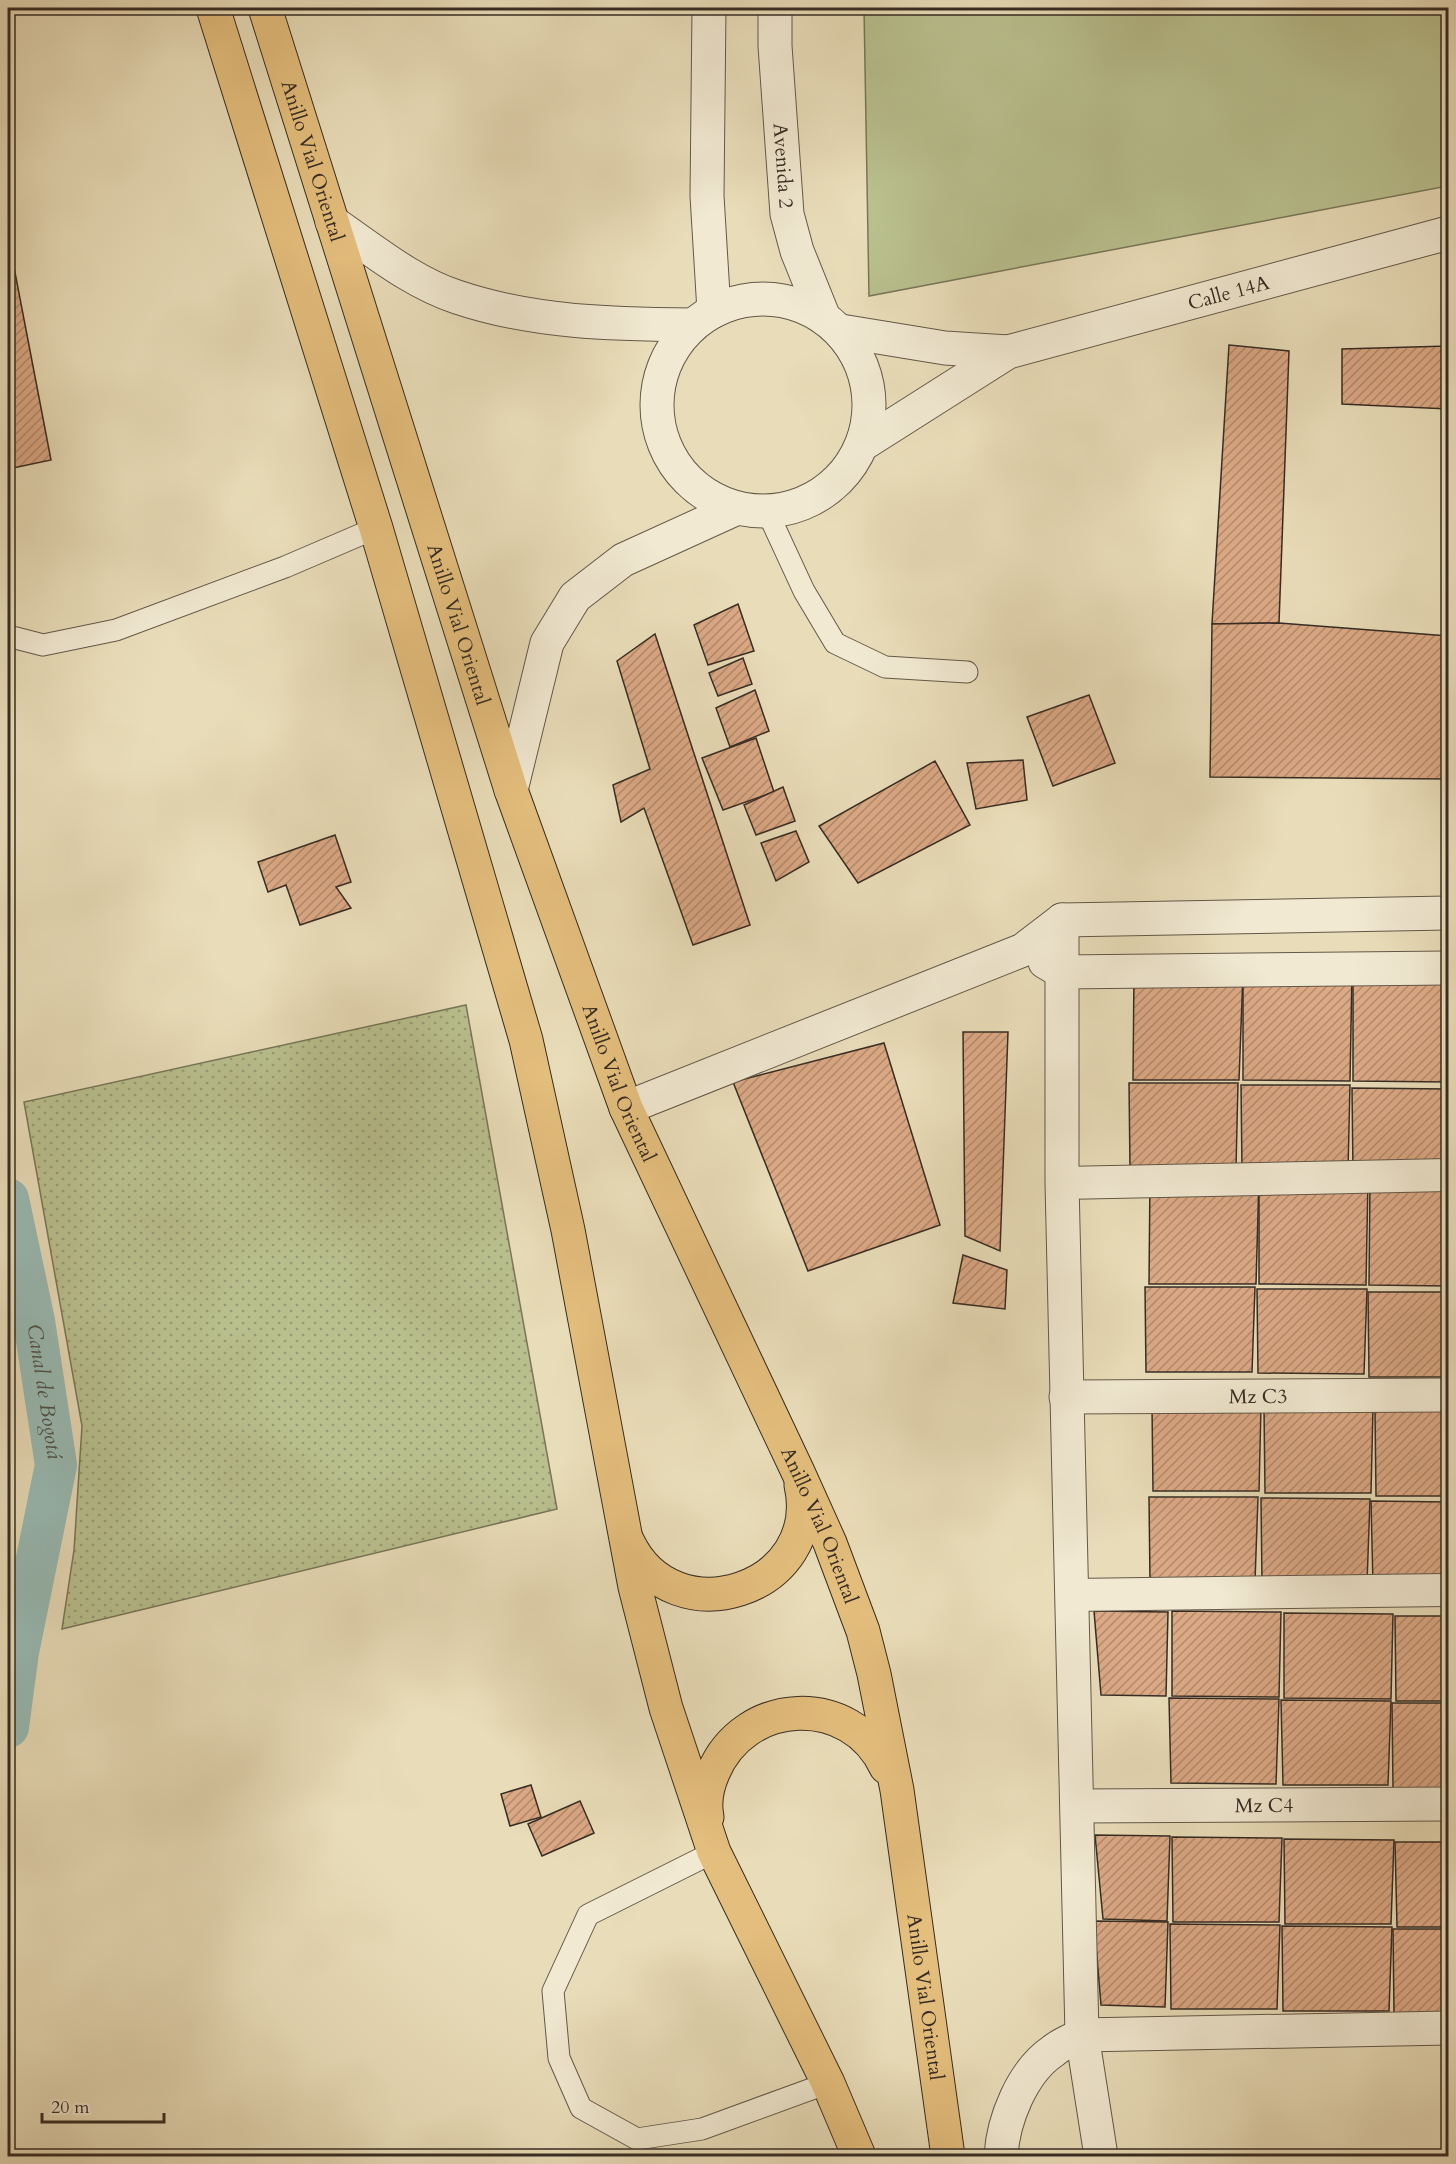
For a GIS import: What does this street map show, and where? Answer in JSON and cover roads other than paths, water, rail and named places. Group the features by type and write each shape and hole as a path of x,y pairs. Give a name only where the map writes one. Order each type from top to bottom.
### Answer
{"highway":[{"path":"213,8 376,528 526,1040 568,1230 624,1533 666,1708 714,1852 828,2083 859,2157"},
{"name":"Anillo Vial Oriental","path":"265,8 365,333 511,790 626,1108 798,1472 843,1574 863,1631 897,1790 948,2157"},
{"path":"624,1533 633,1551 646,1568 662,1581 680,1590 700,1594 721,1594 742,1590 760,1581 776,1568 789,1552 803,1513 798,1472"},
{"path":"714,1852 705,1807 708,1783 731,1743 749,1728 771,1718 794,1713 817,1714 840,1720 861,1732 877,1748 897,1790"}],"street":[{"path":"709,8 703,318 671,351 659,381 656,414 664,447 682,475 708,496 751,510"},
{"name":"Avenida 2","path":"775,8 775,46 787,214 796,251 832,324"},
{"path":"332,222 402,271 456,297 521,314 589,324 703,318 741,301 770,299 798,305 832,324 858,356 867,385 869,414 862,444 846,470 824,491 797,505 751,510 623,560 575,597 547,643 511,790"},
{"name":"Calle 14A","path":"862,444 1008,352 1449,233"},
{"name":"Calle 14A","path":"832,324 945,348 1008,352"},
{"path":"626,1108 1023,950 1062,920 1449,913"},
{"path":"1062,920 1062,1183 1082,2035 1101,2157"},
{"path":"1023,950 1062,972 1449,968"},
{"path":"1062,1183 1449,1175"},
{"name":"Mz C3","path":"1066,1397 1449,1395"},
{"path":"1072,1595 1449,1590"},
{"name":"Mz C4","path":"1078,1806 1449,1804"},
{"path":"1001,2157 1002,2134 1030,2072 1052,2051 1082,2035 1449,2028"}],"lane":[{"path":"751,510 835,643 885,667 967,672"},
{"path":"8,636 43,645 116,630 285,567 376,528"},
{"path":"714,1852 588,1915 553,1991 559,2058 581,2108 637,2139 702,2129 828,2083"}],"waterway":[{"name":"Canal de Bogotá","path":"8,1199 34,1321 56,1465 18,1652 8,1727"}]}
